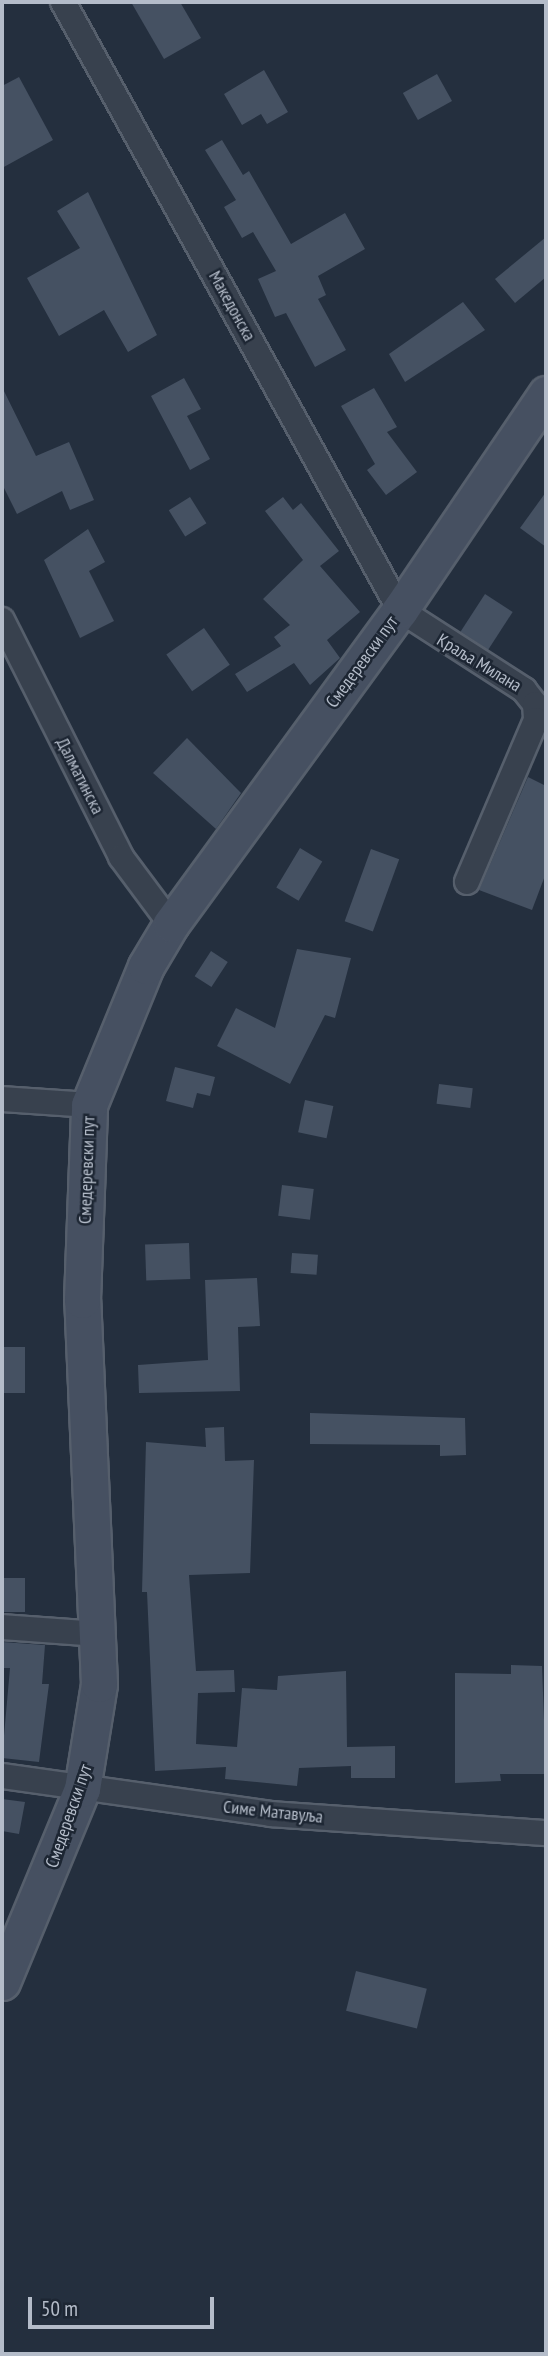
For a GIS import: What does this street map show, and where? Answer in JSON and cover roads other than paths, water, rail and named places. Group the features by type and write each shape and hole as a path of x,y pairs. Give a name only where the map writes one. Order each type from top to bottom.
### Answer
{"street":[{"name":"Македонска","path":"63,2 400,610"},
{"name":"Смедеревски пут","path":"2,1982 82,1789 99,1684 82,1300 89,1105 146,966 171,924 400,610 546,394"},
{"name":"Краља Милана","path":"400,610 524,690 535,704 536,720 467,882"},
{"name":"Далматинска","path":"2,620 121,857 171,924"},
{"path":"2,1099 89,1105"},
{"path":"2,1628 97,1634"},
{"name":"Симе Матавуља","path":"2,1776 271,1814 546,1833"}]}
